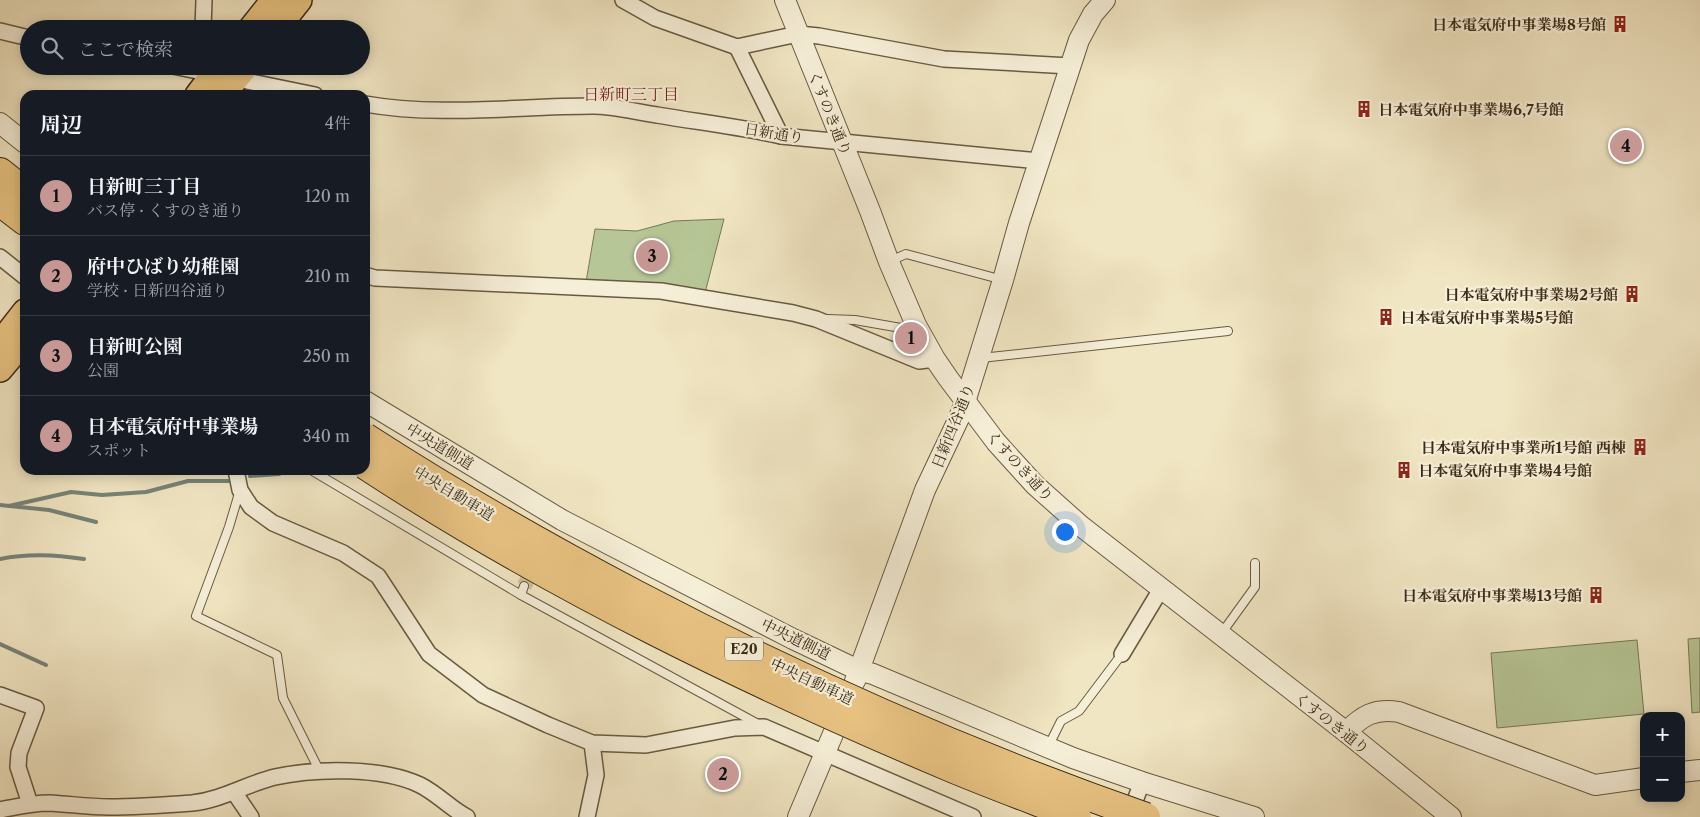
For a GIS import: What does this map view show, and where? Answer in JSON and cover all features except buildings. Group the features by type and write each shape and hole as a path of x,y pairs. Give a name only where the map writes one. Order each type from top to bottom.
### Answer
{"highway":[{"path":"0,172 20,188"},
{"path":"0,202 20,218"},
{"name":"中央自動車道","path":"370,440 490,515 582,566 692,624 810,681 967,750 1102,802 1141,799"},
{"name":"中央自動車道","path":"370,468 479,536 568,586 681,645 812,707 956,770 1077,817"}],"main road":[{"path":"258,20 274,0"},
{"path":"283,20 299,0"},
{"path":"204,90 224,75"},
{"path":"0,344 20,318"},
{"path":"0,370 20,345"}],"street":[{"path":"203,20 204,0"},
{"path":"623,0 654,18 737,47 798,34 819,36 944,59 1070,66"},
{"name":"くすのき通り","path":"785,0 916,325 934,359 996,442 1035,485 1081,526 1346,732 1451,817"},
{"path":"1039,161 1070,66 1085,27 1097,8 1105,0"},
{"path":"0,31 20,36"},
{"path":"737,47 780,136"},
{"path":"229,75 294,90"},
{"name":"日新通り","path":"370,105 384,107 505,110 595,106 746,128 780,136 1039,161"},
{"path":"0,123 20,139"},
{"name":"日新四谷通り","path":"856,678 926,490 965,402 1039,161"},
{"path":"0,257 20,274"},
{"path":"370,276 660,291 793,313 816,319 919,361 934,359"},
{"name":"中央道側道","path":"370,404 562,520 784,634 856,678 873,674 1048,747 1141,799 1254,817"},
{"path":"237,475 240,490 251,507 273,523 343,552 378,576 429,654 484,694 548,725 592,743 646,745 735,728 764,727 829,744 876,777 973,817"},
{"path":"1122,654 1161,589"},
{"path":"0,695 36,708 19,753 18,767 30,804"},
{"path":"1346,732 1363,717 1389,710 1399,712 1595,785 1640,779"},
{"path":"587,817 596,775 592,743"},
{"path":"798,817 829,744"},
{"path":"1685,772 1700,770"},
{"path":"0,810 30,804 48,803 110,807 196,802 217,798 275,778 320,772 366,772 393,776 419,785 436,794 450,812 467,817"},
{"path":"234,792 251,817"}],"lane":[{"path":"889,262 906,254 1003,280"},
{"path":"816,319 855,320 900,328 916,325"},
{"path":"979,358 1228,330"},
{"path":"319,475 521,595 764,727"},
{"path":"240,490 229,527 196,616 277,655 283,698 320,772"},
{"path":"1220,635 1255,587 1255,563"},
{"path":"521,595 524,586"},
{"path":"1048,747 1061,721 1079,711 1122,654"}],"green space":[{"path":"724,219 705,293 586,282 595,229 637,231 674,221"},
{"path":"1700,638 1700,712 1692,713 1688,639"},
{"path":"1637,640 1644,712 1640,712 1640,714 1497,728 1491,653"}],"waterway":[{"path":"250,476 264,475"},
{"path":"9,506 71,492 102,495 146,492 188,481 229,481"},
{"path":"0,505 49,510 96,522"},
{"path":"0,559 42,555 84,559"},
{"path":"0,644 46,665"}],"tunnel":[{"path":"524,586 562,520"}],"place":[{"name":"日本電気府中事業場8号館","path":"1620,24"},
{"name":"日本電気府中事業場6,7号館","path":"1364,109"},
{"name":"日本電気府中事業場","path":"1626,146"},
{"name":"日新町公園","path":"652,256"},
{"name":"日本電気府中事業場2号館","path":"1632,294"},
{"name":"日本電気府中事業場5号館","path":"1386,317"},
{"name":"日新町三丁目","path":"911,338"},
{"name":"日本電気府中事業所1号館 西棟","path":"1640,447"},
{"name":"日本電気府中事業場4号館","path":"1404,470"},
{"name":"日本電気府中事業場13号館","path":"1596,595"},
{"name":"府中ひばり幼稚園","path":"723,774"}],"district":[{"name":"日新町三丁目","path":"631,94"}]}
